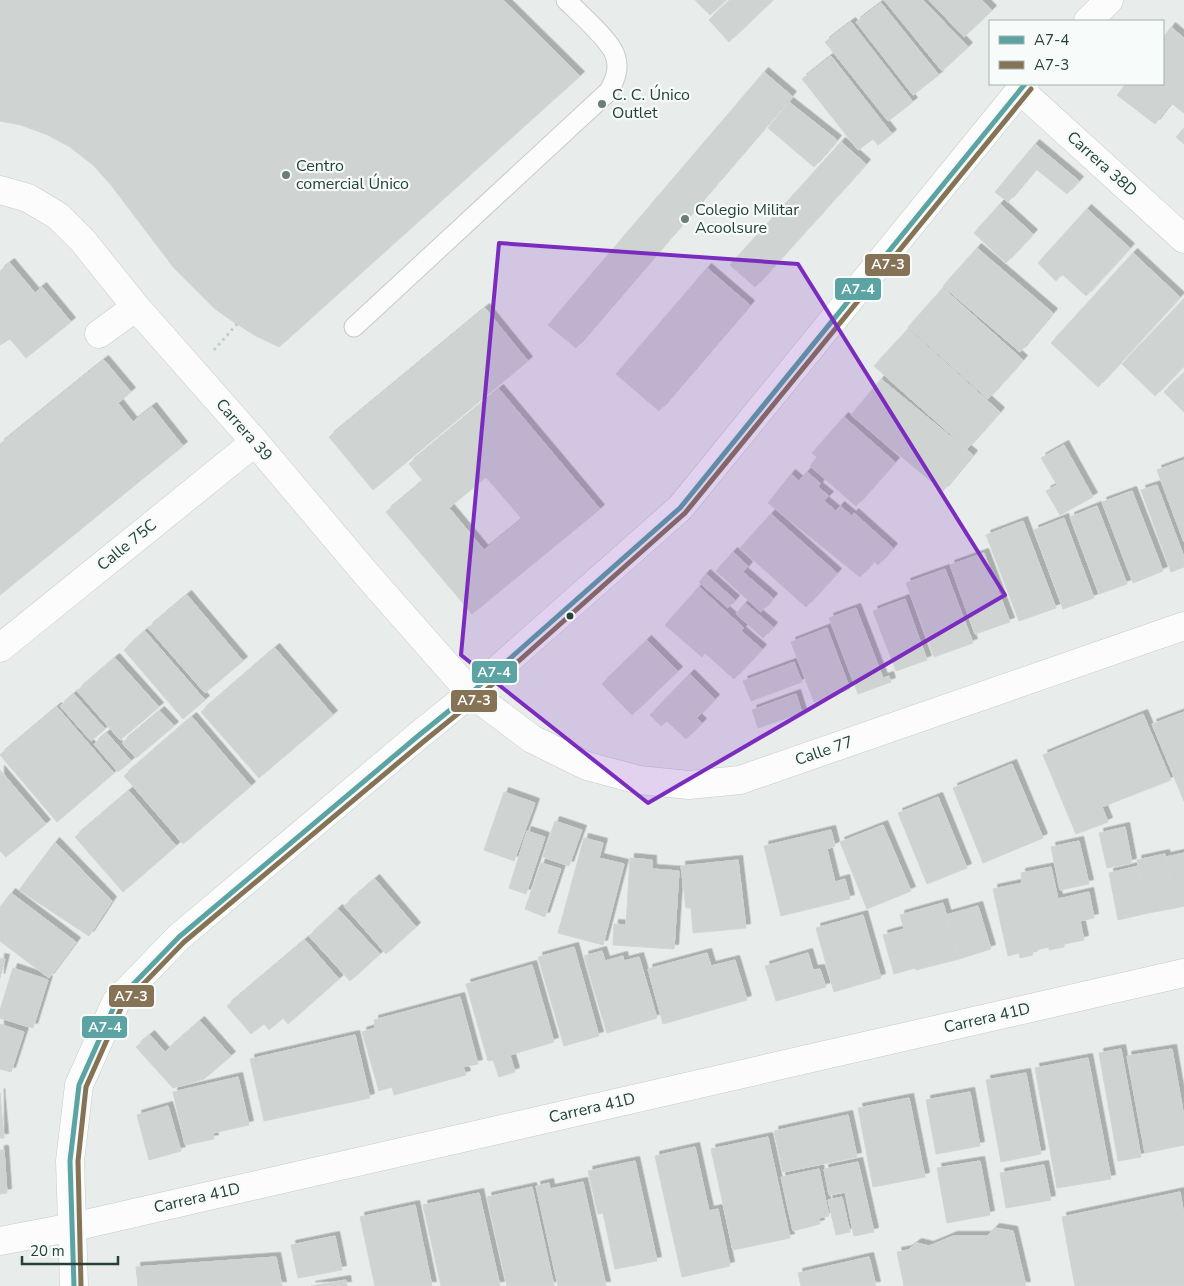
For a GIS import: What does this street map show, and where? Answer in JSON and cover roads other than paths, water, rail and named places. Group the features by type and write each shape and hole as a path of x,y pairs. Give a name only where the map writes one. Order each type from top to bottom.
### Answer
{"street":[{"path":"1089,20 1109,0"},
{"path":"74,1286 70,1161 80,1085 116,1002 179,936 471,693 680,508 1022,86"},
{"name":"Carrera 38D","path":"1022,86 1184,239"},
{"name":"Carrera 39","path":"0,190 28,198 58,216 83,241 136,307 471,693"},
{"path":"99,334 136,307"},
{"name":"Calle 75C","path":"0,648 254,442"},
{"name":"Calle 77","path":"471,693 532,739 587,766 639,780 688,785 723,782 740,780 1184,626"},
{"name":"Carrera 41D","path":"0,1241 72,1227 1184,973"}],"lane":[{"path":"354,327 609,91 615,80 617,68 615,54 607,42 566,0"}],"place":[{"name":"C. C. Único Outlet","path":"602,104"},
{"name":"Centro comercial Único","path":"286,175"},
{"name":"Colegio Militar Acoolsure","path":"685,219"}]}
